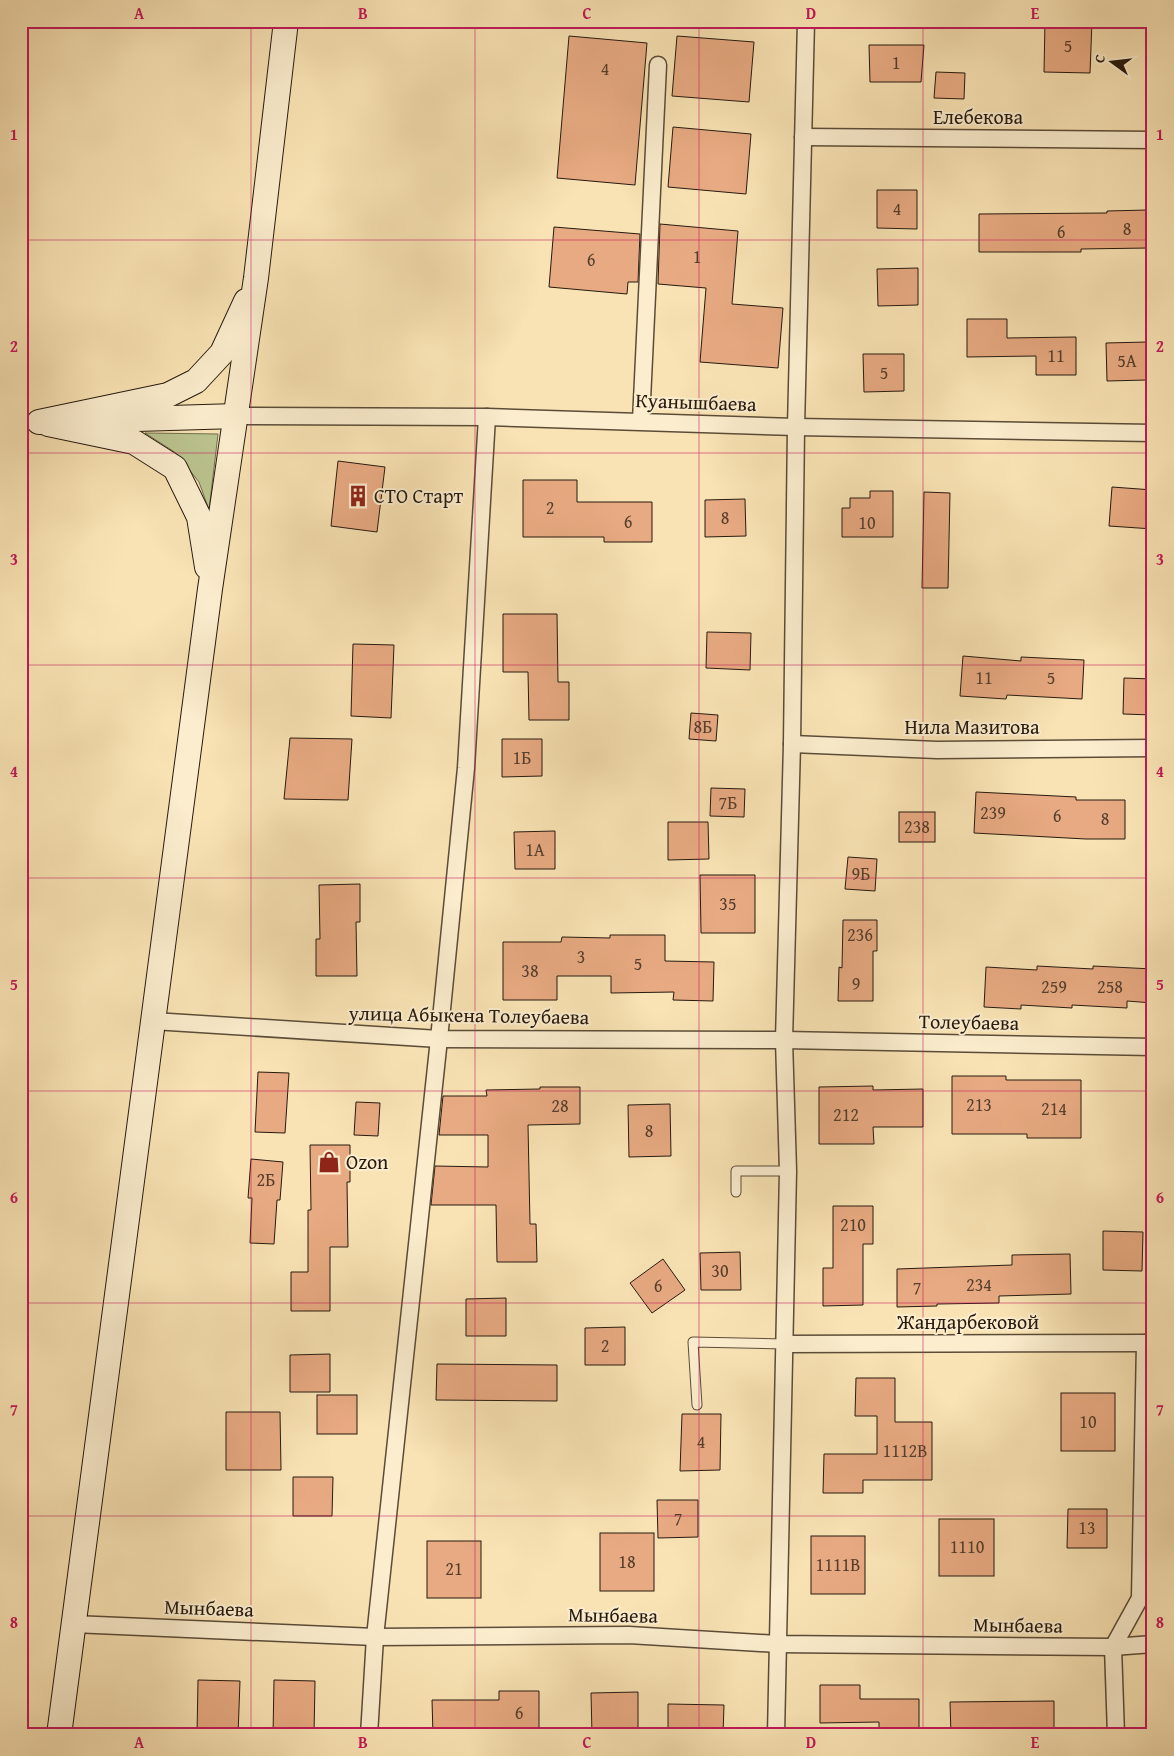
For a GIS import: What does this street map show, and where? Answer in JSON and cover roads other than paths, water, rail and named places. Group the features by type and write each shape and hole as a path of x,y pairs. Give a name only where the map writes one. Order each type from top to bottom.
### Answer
{"main road":[{"path":"59,1735 210,589 256,278 286,21"},
{"path":"30,422 168,396 196,380 222,353 256,278"},
{"path":"30,422 237,416"},
{"path":"30,422 134,442 175,468 199,517 210,589"}],"street":[{"path":"776,1735 788,1171 784,1040 792,744 796,427 806,21"},
{"path":"641,421 658,65"},
{"name":"Елебекова","path":"804,137 1153,140"},
{"name":"Куанышбаева","path":"237,416 488,417 796,427 1153,434"},
{"path":"369,1735 375,1636 466,768 488,417"},
{"name":"Нила Мазитова","path":"792,744 937,750 1153,748"},
{"name":"улица Абыкена Толеубаева","path":"153,1021 439,1039 784,1040"},
{"name":"Толеубаева","path":"784,1040 1153,1047"},
{"name":"Жандарбековой","path":"784,1344 1149,1344"},
{"path":"1116,1735 1113,1647 1140,1598 1149,1344"},
{"name":"Мынбаева","path":"73,1624 375,1636 629,1635 777,1644 1113,1647 1153,1644"}],"lane":[{"path":"736,1192 736,1171 788,1171"},
{"path":"697,1405 692,1342 784,1344"}],"place":[{"name":"СТО Старт","path":"358,496"},
{"name":"Ozon","path":"329,1162"}]}
